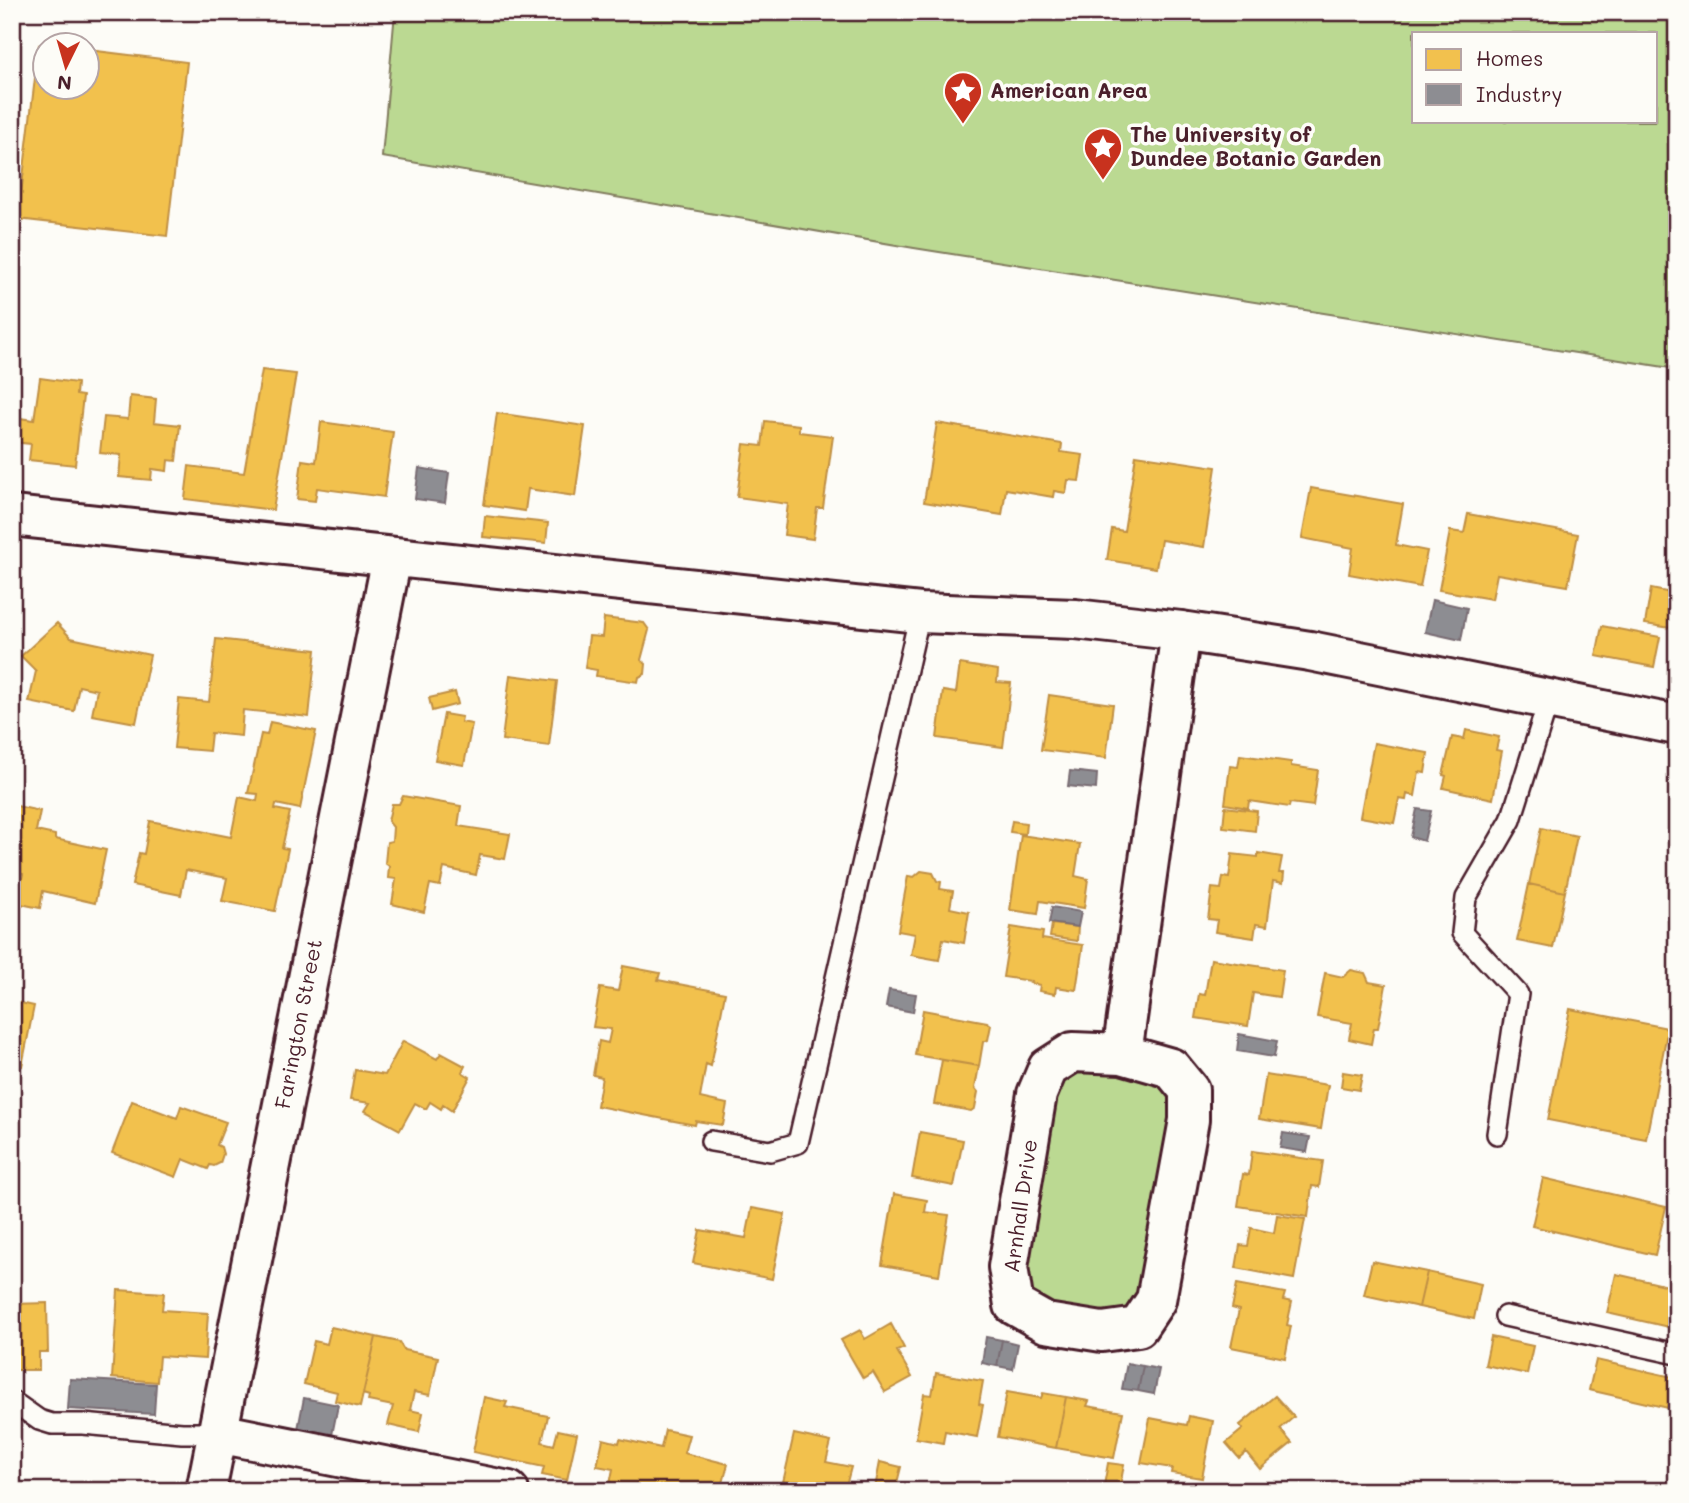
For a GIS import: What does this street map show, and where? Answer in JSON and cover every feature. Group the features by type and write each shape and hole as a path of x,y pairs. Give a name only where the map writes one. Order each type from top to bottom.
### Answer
{"street":[{"path":"12,516 920,613 1075,619 1181,631 1310,651 1677,725"},
{"name":"Farington Street","path":"206,1491 392,557"},
{"path":"1122,1054 1181,631"},
{"name":"Arnhall Drive","path":"1073,1052 1122,1054 1171,1068 1189,1090 1189,1119 1156,1300 1139,1327 1102,1332 1046,1323 1014,1305 1008,1267 1037,1094 1048,1068 1073,1052"},
{"path":"218,1433 509,1491"}],"lane":[{"path":"711,1141 770,1152 798,1143 920,613"},
{"path":"1497,1134 1518,994 1462,933 1466,898 1511,820 1549,699"},
{"path":"1505,1316 1677,1354"},
{"path":"12,1401 39,1420 52,1424 218,1433"}],"green space":[{"name":"The University of Dundee Botanic Garden","path":"395,12 1677,12 1677,369 914,248 382,157"},
{"path":"1097,1068 1155,1080 1170,1094 1175,1116 1143,1295 1129,1311 1106,1318 1050,1310 1031,1296 1021,1270 1054,1090 1072,1072"}],"building: Homes":[{"path":"102,52 187,62 167,236 18,219 32,102 102,102"},
{"path":"262,370 296,374 273,510 185,499 189,466 244,473"},
{"path":"40,378 77,383 76,395 83,396 75,465 29,460 31,444 12,442 12,417 34,420"},
{"path":"130,396 156,399 154,422 180,425 176,461 168,460 167,471 152,469 151,480 119,477 121,455 100,453 104,417 128,419"},
{"path":"497,413 585,426 575,496 528,489 525,511 484,505"},
{"path":"765,421 799,425 799,432 833,436 823,508 817,508 813,539 784,535 788,504 737,497 744,444 762,446"},
{"path":"321,422 393,432 384,497 317,488 315,501 297,499 302,460 316,462"},
{"path":"937,423 1062,444 1061,452 1083,455 1079,481 1068,480 1066,493 1054,491 1053,497 1006,489 1002,515 924,502"},
{"path":"1136,455 1216,467 1204,547 1161,540 1156,568 1107,560 1112,529 1124,531"},
{"path":"1311,488 1403,504 1396,545 1427,551 1420,587 1349,574 1353,548 1302,538"},
{"path":"1468,514 1578,534 1568,586 1497,574 1492,599 1439,590 1450,531 1464,533"},
{"path":"485,516 548,523 546,543 483,537"},
{"path":"1651,589 1677,594 1677,629 1645,624"},
{"path":"604,618 644,623 649,630 641,660 646,664 645,674 639,677 638,682 596,676 597,670 585,668 589,636 602,637"},
{"path":"57,623 71,638 150,655 136,723 92,715 97,690 79,686 74,711 29,702 36,671 21,656"},
{"path":"1602,626 1660,637 1654,667 1596,656"},
{"path":"216,639 316,650 309,717 243,710 241,736 211,733 209,751 174,748 179,699 209,702"},
{"path":"960,664 998,670 997,682 1011,683 1003,747 937,738 943,691 956,693"},
{"path":"510,675 557,681 549,746 502,740"},
{"path":"455,692 458,704 432,711 429,698"},
{"path":"1049,695 1113,704 1106,758 1041,750"},
{"path":"444,714 462,717 461,722 472,724 464,765 435,760"},
{"path":"270,722 316,731 300,809 276,804 275,809 290,812 282,848 288,849 275,911 222,901 227,878 186,870 181,895 132,885 139,853 144,854 150,821 231,837 239,797 257,801 258,794 248,793 261,734 267,735"},
{"path":"1466,730 1499,737 1496,750 1502,751 1493,799 1443,788 1446,776 1443,775 1452,737 1464,739"},
{"path":"1374,743 1428,753 1425,773 1419,772 1415,796 1407,794 1406,800 1399,799 1394,823 1360,817"},
{"path":"1240,755 1291,762 1291,766 1318,770 1313,806 1290,803 1289,807 1249,801 1248,808 1225,804 1230,766 1238,767"},
{"path":"403,796 461,806 458,826 510,834 505,859 480,855 476,875 444,868 440,886 430,884 424,912 392,904 396,879 388,878 389,866 385,863 387,842 392,841 393,827 388,821 392,804 399,804"},
{"path":"12,805 40,811 36,831 55,835 55,839 106,850 95,903 43,891 40,908 16,903 23,874 12,872"},
{"path":"1225,807 1257,811 1255,831 1223,827"},
{"path":"1012,821 1026,823 1025,834 1010,832"},
{"path":"1541,828 1577,836 1565,892 1529,884"},
{"path":"1021,835 1080,844 1075,876 1088,879 1084,908 1040,901 1038,914 1010,910"},
{"path":"1258,853 1282,857 1279,873 1284,873 1283,883 1273,881 1267,926 1256,924 1254,938 1215,932 1217,920 1208,919 1212,888 1221,889 1223,877 1229,878 1232,854 1258,857"},
{"path":"921,871 933,873 937,881 941,882 940,889 953,891 950,908 969,912 964,943 943,939 939,960 911,955 915,934 898,931 908,876 914,877"},
{"path":"1529,884 1565,892 1553,948 1517,941"},
{"path":"1052,924 1078,927 1077,941 1050,937"},
{"path":"1011,927 1043,932 1042,939 1083,945 1076,990 1056,987 1055,994 1039,991 1040,985 1030,983 1031,981 1003,977"},
{"path":"1211,959 1283,970 1279,997 1253,993 1248,1026 1195,1018 1199,994 1205,995"},
{"path":"623,966 660,973 658,980 725,993 711,1066 706,1064 700,1098 727,1104 723,1125 696,1121 695,1125 597,1106 602,1077 593,1075 599,1041 608,1043 611,1029 593,1027 600,988 618,991"},
{"path":"1351,970 1365,973 1369,982 1386,985 1378,1028 1374,1028 1371,1044 1349,1039 1352,1023 1317,1017 1325,973 1343,977"},
{"path":"12,1001 34,1006 22,1066 14,1064 12,1076"},
{"path":"1570,1009 1668,1028 1646,1139 1548,1120"},
{"path":"923,1010 991,1025 988,1040 983,1042 979,1066 915,1055"},
{"path":"403,1041 437,1059 441,1053 465,1066 462,1072 470,1077 452,1111 443,1105 441,1109 430,1102 426,1109 415,1103 400,1130 365,1111 370,1103 350,1100 355,1070 385,1075"},
{"path":"942,1060 979,1066 975,1088 978,1092 975,1108 971,1111 934,1104"},
{"path":"1343,1072 1362,1075 1359,1090 1341,1087"},
{"path":"1266,1075 1328,1085 1321,1129 1259,1119"},
{"path":"132,1101 177,1118 181,1106 226,1122 217,1145 221,1147 223,1154 220,1163 210,1165 208,1169 183,1159 176,1177 112,1153"},
{"path":"920,1132 963,1140 954,1186 912,1178"},
{"path":"1252,1151 1323,1161 1319,1187 1312,1186 1308,1217 1238,1206 1243,1174 1249,1175"},
{"path":"1543,1178 1666,1207 1655,1255 1532,1226"},
{"path":"894,1194 927,1200 925,1212 949,1215 939,1275 882,1265"},
{"path":"752,1208 785,1214 772,1279 693,1263 700,1230 746,1238"},
{"path":"1277,1215 1305,1219 1294,1279 1236,1268 1240,1245 1248,1246 1251,1228 1274,1233"},
{"path":"1372,1261 1427,1272 1419,1307 1364,1295"},
{"path":"1427,1272 1481,1284 1474,1319 1419,1307"},
{"path":"1616,1274 1677,1288 1677,1329 1607,1313"},
{"path":"1237,1284 1285,1293 1283,1300 1292,1302 1287,1325 1291,1326 1285,1358 1231,1347 1239,1310 1232,1308"},
{"path":"118,1290 164,1293 162,1310 208,1313 205,1359 159,1356 157,1382 112,1378"},
{"path":"47,1303 48,1352 39,1352 39,1370 12,1370 12,1304"},
{"path":"891,1324 904,1348 897,1351 912,1377 885,1392 873,1372 863,1378 841,1340 860,1330 865,1339"},
{"path":"331,1327 376,1337 360,1407 335,1401 337,1392 304,1384 314,1341 327,1344"},
{"path":"376,1337 399,1342 404,1350 438,1357 430,1395 414,1392 410,1410 423,1413 419,1432 388,1425 393,1406 368,1401 369,1396 363,1394"},
{"path":"1491,1337 1533,1346 1527,1374 1485,1365"},
{"path":"1596,1360 1677,1378 1677,1410 1589,1390"},
{"path":"936,1373 983,1381 979,1404 983,1405 977,1437 945,1431 943,1443 916,1438 924,1394 932,1395"},
{"path":"1007,1392 1041,1398 1043,1393 1066,1397 1056,1448 998,1437"},
{"path":"1275,1396 1294,1417 1280,1429 1292,1443 1260,1469 1246,1452 1239,1458 1226,1443 1243,1429 1240,1425"},
{"path":"484,1397 507,1402 505,1407 548,1416 542,1442 554,1445 558,1430 577,1434 567,1480 542,1475 544,1467 473,1452"},
{"path":"1066,1397 1089,1401 1087,1406 1123,1412 1114,1458 1056,1448"},
{"path":"1189,1416 1213,1421 1202,1478 1171,1473 1172,1468 1141,1463 1150,1418 1187,1425"},
{"path":"665,1430 689,1435 684,1453 728,1464 721,1491 639,1491 610,1484 613,1469 597,1466 603,1439 619,1443 620,1439 661,1448"},
{"path":"794,1434 831,1442 826,1462 851,1467 847,1482 875,1488 880,1462 901,1467 895,1491 781,1491"},
{"path":"1108,1463 1124,1465 1119,1491 1103,1491"}],"building: Industry":[{"path":"419,468 449,473 445,503 415,499"},
{"path":"1432,600 1467,608 1461,640 1425,632"},
{"path":"1070,771 1097,774 1096,789 1068,786"},
{"path":"1417,809 1431,811 1424,841 1411,837"},
{"path":"1052,907 1081,912 1078,927 1049,923"},
{"path":"889,990 916,994 913,1012 886,1007"},
{"path":"1239,1034 1277,1041 1274,1057 1237,1051"},
{"path":"1283,1133 1310,1137 1307,1152 1280,1148"},
{"path":"986,1337 1002,1340 997,1366 982,1363"},
{"path":"1002,1340 1018,1344 1013,1369 997,1366"},
{"path":"1127,1363 1143,1366 1138,1391 1122,1389"},
{"path":"1143,1366 1159,1369 1154,1394 1138,1391"},
{"path":"70,1379 156,1384 154,1414 68,1409"},
{"path":"304,1398 338,1405 332,1435 298,1429"}],"place":[{"name":"American Area","path":"963,125"},
{"name":"The University of Dundee Botanic Garden","path":"1103,181"}]}
